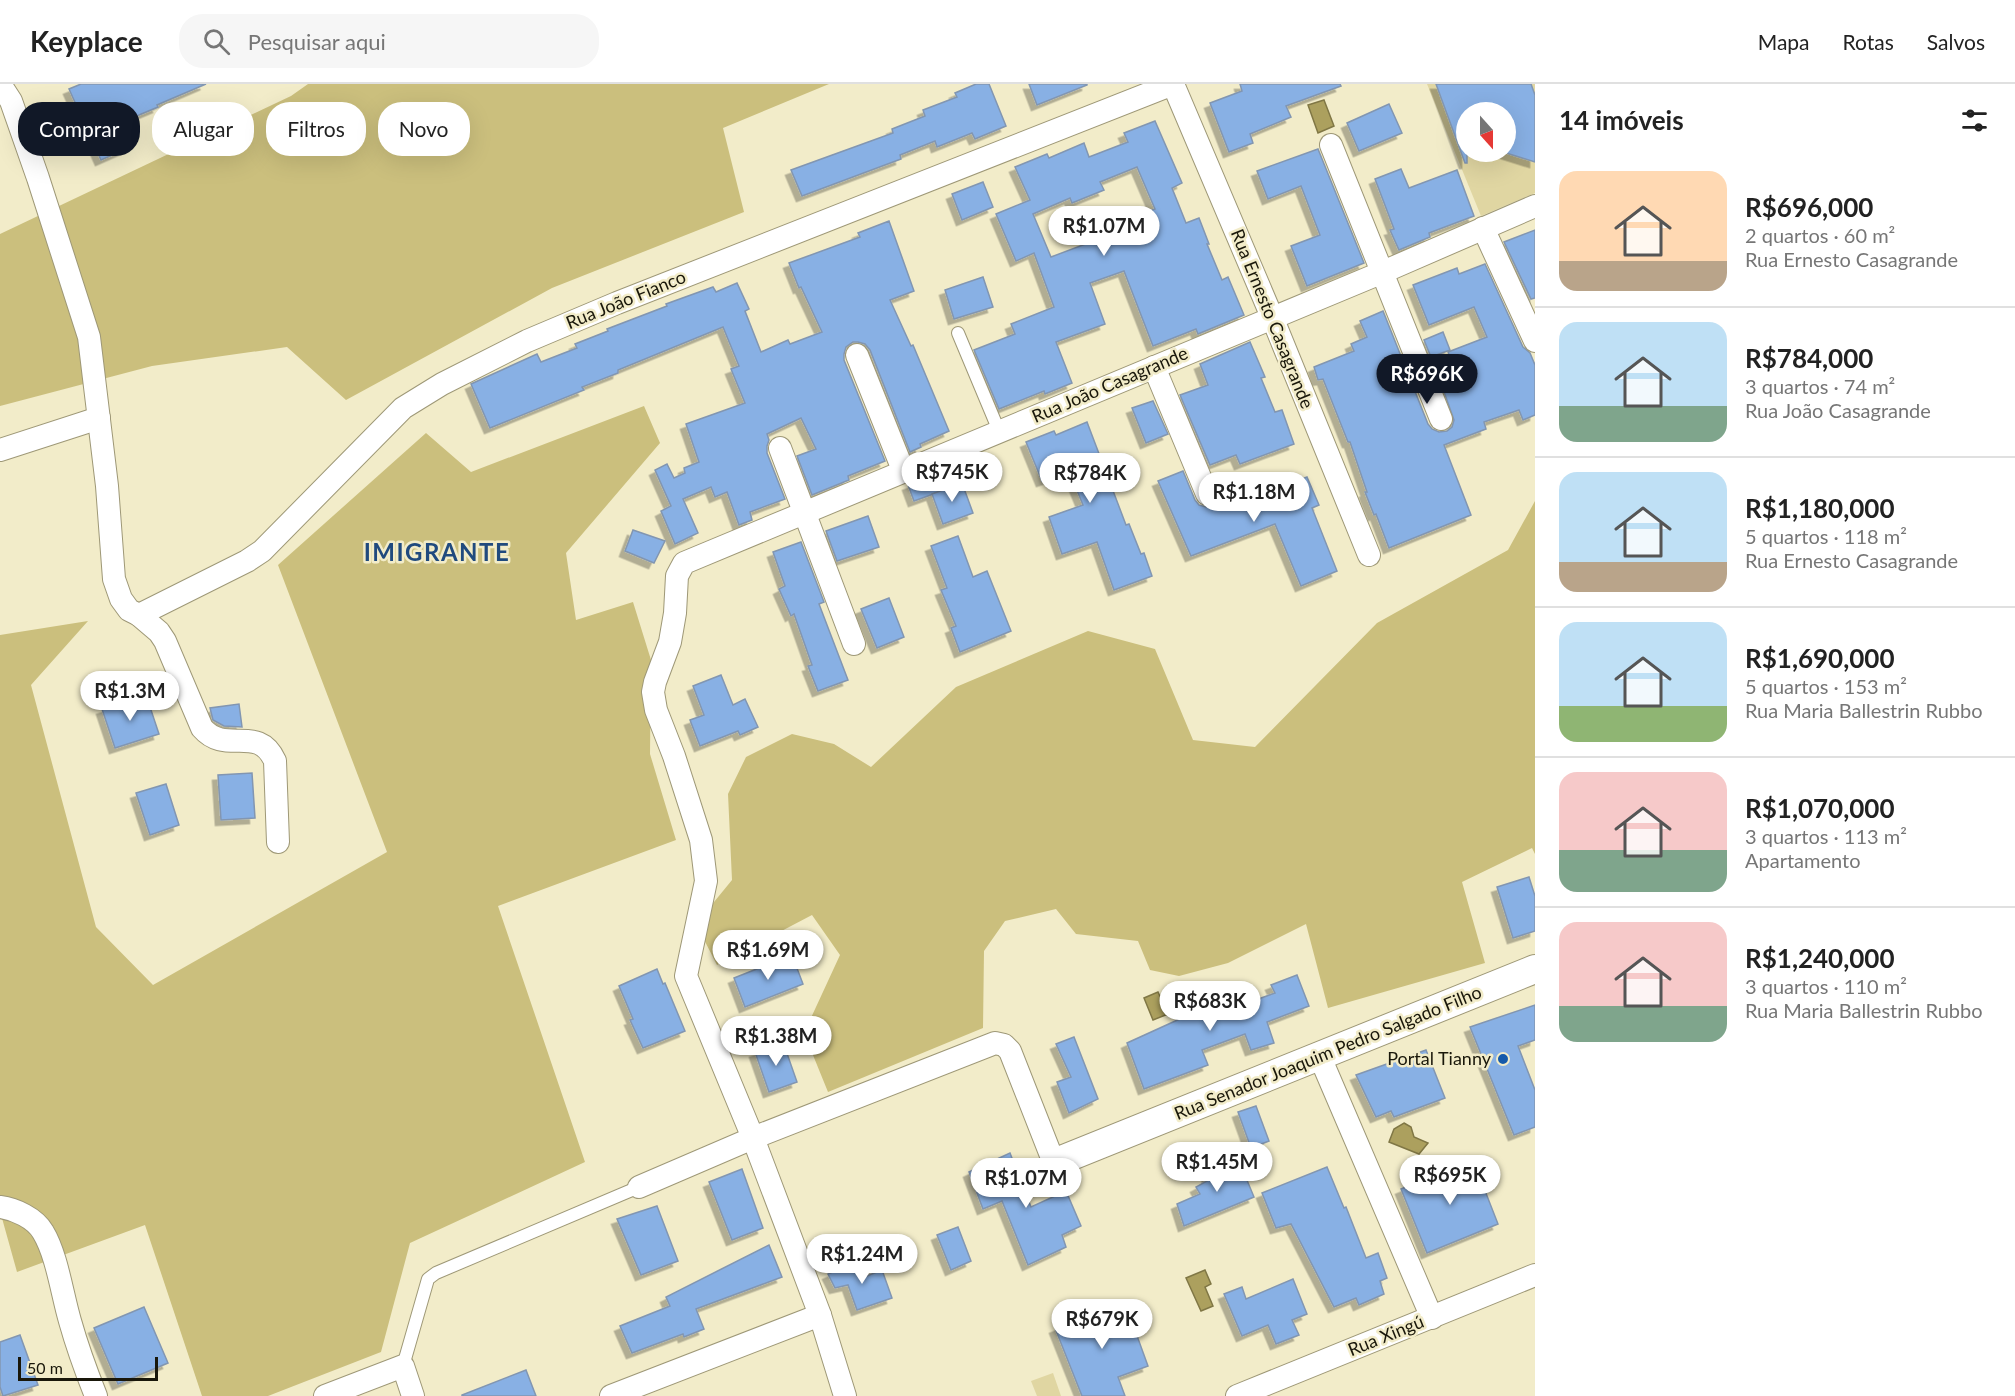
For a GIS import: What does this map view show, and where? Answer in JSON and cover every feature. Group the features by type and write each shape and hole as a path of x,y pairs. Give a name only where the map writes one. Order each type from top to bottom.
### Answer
{"street":[{"path":"0,84 10,101 38,178 88,337 108,486 114,579 121,599 129,610 139,615 159,632 165,641 202,728 209,736 218,740 259,742 272,753 275,761 278,842"},
{"name":"Rua Ernesto Casagrande","path":"1173,84 1272,317 1369,555"},
{"name":"Rua João Fianco","path":"139,615 247,561 262,550 403,408 453,378 527,341 617,303 1173,84"},
{"path":"1330,145 1441,419"},
{"name":"Rua João Casagrande","path":"753,1138 686,976 705,880 701,840 674,756 656,710 653,692 670,642 675,613 677,576 684,563 1383,272 1535,206"},
{"path":"1483,228 1535,341"},
{"path":"857,355 903,471"},
{"path":"1154,367 1207,494"},
{"path":"0,450 99,418"},
{"path":"780,448 854,644"},
{"name":"Rua Senador Joaquim Pedro Salgado Filho","path":"1054,1162 1535,969"},
{"path":"639,1187 753,1138 995,1043 1004,1045 1010,1051 1054,1162"},
{"path":"1320,1057 1432,1318"},
{"path":"753,1138 820,1315 845,1396"},
{"path":"0,1207 26,1216 43,1231 54,1260 70,1321 96,1396"},
{"name":"Rua Xingú","path":"1237,1396 1262,1392 1535,1275"},
{"path":"611,1396 636,1391 820,1315"},
{"path":"325,1396 404,1366 413,1396"}],"lane":[{"path":"958,333 999,431"},
{"path":"404,1366 424,1288 428,1280 436,1273 639,1187"}],"shaded area":[{"path":"308,84 829,84 723,128 744,212 552,288 346,400 287,347 152,366 0,406 0,234 164,156 254,156 254,114 266,108 266,156 366,156 366,102 278,102"},
{"path":"1427,84 1535,84 1535,193 1481,216 1459,162 1516,162 1516,102 1456,102 1456,155"},
{"path":"1324,100 1334,126 1318,133 1308,105"},
{"path":"644,406 660,443 566,553 576,620 633,602 651,660 650,754 676,840 498,906 585,1162 410,1243 381,1352 268,1396 202,1396 145,1225 17,1272 0,1211 0,635 88,621 31,685 96,927 153,985 387,852 278,565 426,433 471,472"},
{"path":"1535,501 1535,854 1532,848 1462,882 1485,963 1328,1008 1306,924 1228,963 1179,976 1150,970 1138,941 1076,934 1056,909 1005,921 984,951 983,1028 828,1092 804,1033 840,955 812,915 717,965 696,924 732,880 728,794 746,757 792,734 834,744 871,767 956,687 1088,631 1155,649 1193,740 1255,747 1377,623 1508,550"},
{"path":"1158,992 1168,1014 1153,1020 1144,998"},
{"path":"1404,1123 1411,1127 1414,1137 1428,1143 1419,1154 1389,1142 1394,1129"},
{"path":"1205,1270 1211,1284 1205,1287 1213,1306 1201,1311 1186,1278"},
{"path":"1053,1373 1061,1396 1037,1396 1031,1381"}],"building":[{"path":"81,84 206,84 164,102 152,102 152,110 140,115 140,102 75,102 69,89"},
{"path":"976,84 989,84 1006,126 975,139 972,133 937,147 935,141 900,155 901,159 802,196 791,170 893,133 892,129 925,116 923,110 957,97 955,93"},
{"path":"1029,84 1087,84 1087,85 1037,105"},
{"path":"1240,84 1340,84 1341,86 1286,106 1291,117 1250,134 1253,143 1229,152 1210,103 1242,91"},
{"path":"1436,84 1531,84 1535,95 1535,162 1516,156 1516,102 1456,102 1456,138"},
{"path":"1389,104 1402,133 1359,151 1347,123"},
{"path":"1155,121 1182,183 1172,188 1186,223 1199,218 1222,280 1228,277 1244,315 1198,334 1196,329 1153,346 1124,271 1090,283 1105,324 1056,342 1072,383 1045,394 1044,391 999,409 974,350 1015,334 1011,324 1054,307 1034,253 1016,261 996,214 1030,200 1015,167 1047,154 1049,158 1084,143 1089,157 1128,142 1124,133","holes":["1137,167 1155,209 1132,217 1136,225 1051,257 1033,214 1070,198 1072,203 1104,190 1100,182"]},
{"path":"1318,149 1364,263 1307,286 1291,246 1320,235 1301,186 1268,199 1257,171"},
{"path":"1401,169 1409,188 1457,170 1474,216 1429,233 1430,237 1399,250 1390,230 1394,229 1375,179"},
{"path":"983,182 993,207 962,220 952,194"},
{"path":"889,221 914,291 890,300 911,346 913,345 949,431 920,444 921,447 910,452 870,350 865,344 853,342 846,347 844,360 885,461 848,476 849,480 812,495 797,456 816,449 801,418 767,434 769,440 767,453 785,499 750,512 752,520 739,525 727,492 715,497 711,487 683,499 698,533 675,544 661,511 671,506 655,470 667,464 674,478 685,473 684,468 699,462 686,424 745,403 731,369 739,366 723,327 618,370 618,373 582,387 584,390 490,428 471,384 537,354 541,362 577,348 575,344 608,331 607,329 713,287 716,292 737,283 749,309 745,311 761,352 788,340 790,344 822,332 789,263 860,237 858,233"},
{"path":"1535,230 1535,298 1531,299 1504,242"},
{"path":"1485,264 1523,347 1530,353 1535,365 1535,415 1523,420 1519,410 1484,422 1486,429 1444,445 1471,515 1389,548 1365,492 1367,492 1350,442 1348,442 1323,379 1318,380 1314,367 1354,351 1351,344 1367,337 1360,321 1383,311 1428,424 1439,432 1447,431 1452,427 1454,420 1442,386 1458,379 1448,352 1487,337 1474,307 1429,325 1413,285 1457,268 1459,274"},
{"path":"983,277 993,307 954,319 945,290"},
{"path":"1443,332 1450,350 1431,357 1424,340"},
{"path":"1250,342 1265,377 1261,378 1275,412 1282,410 1294,444 1240,464 1236,455 1210,465 1180,395 1208,385 1200,364"},
{"path":"1153,401 1168,434 1146,443 1132,408"},
{"path":"1087,422 1126,525 1129,524 1141,554 1144,553 1152,576 1114,590 1097,542 1062,554 1049,517 1083,505 1069,471 1042,481 1026,442 1054,431 1056,435"},
{"path":"1183,471 1195,500 1199,505 1206,507 1213,506 1218,501 1244,490 1248,500 1307,477 1319,505 1312,508 1337,571 1301,586 1275,524 1191,556 1158,481"},
{"path":"933,476 939,492 914,501 908,485"},
{"path":"962,483 973,513 943,524 932,494"},
{"path":"868,516 879,547 837,561 826,531"},
{"path":"633,530 665,541 654,563 625,551"},
{"path":"958,536 973,577 987,571 1011,631 960,652 951,628 956,626 941,590 947,588 931,546"},
{"path":"801,542 824,602 819,604 848,680 818,691 808,666 812,665 794,614 791,616 779,589 785,586 773,552"},
{"path":"889,598 904,637 877,648 861,609"},
{"path":"721,675 733,705 745,699 758,727 740,735 738,731 700,746 690,720 704,715 693,686"},
{"path":"146,695 159,734 115,748 102,709"},
{"path":"239,704 242,727 224,726 213,720 210,708"},
{"path":"252,773 255,818 221,820 218,775"},
{"path":"166,784 179,825 150,835 136,793"},
{"path":"1529,877 1535,896 1535,931 1513,938 1497,887"},
{"path":"792,955 803,984 745,1007 734,978"},
{"path":"657,969 685,1031 643,1048 630,1020 633,1019 619,986"},
{"path":"1297,975 1309,1006 1267,1022 1274,1043 1251,1050 1245,1034 1202,1050 1208,1065 1144,1089 1127,1043 1195,1012 1190,999 1215,990 1226,1019 1253,1010 1250,1002 1275,993 1271,985"},
{"name":"Portal Tianny","path":"1535,1005 1535,1040 1518,1046 1535,1090 1535,1127 1514,1135 1470,1027"},
{"path":"1074,1037 1098,1099 1069,1113 1057,1082 1071,1077 1056,1044"},
{"path":"783,1042 797,1082 769,1092 755,1052"},
{"path":"1426,1050 1445,1098 1394,1117 1391,1111 1376,1117 1356,1075"},
{"path":"1256,1106 1269,1141 1251,1148 1238,1112"},
{"path":"1010,1153 1031,1207 1066,1191 1081,1226 1062,1235 1066,1247 1028,1265 1002,1201 983,1209 969,1172"},
{"path":"1217,1159 1221,1170 1239,1161 1254,1197 1184,1226 1177,1204 1200,1194 1196,1187 1209,1180 1203,1165"},
{"path":"1473,1160 1498,1224 1427,1253 1401,1189"},
{"path":"1327,1167 1366,1258 1378,1253 1387,1278 1380,1281 1384,1294 1359,1305 1356,1298 1334,1307 1291,1224 1276,1228 1262,1193"},
{"path":"742,1169 763,1228 732,1240 709,1182"},
{"path":"657,1206 678,1261 641,1275 617,1219"},
{"path":"958,1227 971,1261 951,1270 937,1235"},
{"path":"769,1245 782,1277 696,1309 704,1329 684,1337 683,1334 632,1353 620,1326 670,1306 666,1297"},
{"path":"860,1260 867,1276 882,1270 892,1298 857,1310 848,1285 835,1288 828,1274"},
{"path":"1293,1279 1307,1314 1292,1320 1299,1335 1276,1344 1268,1325 1242,1336 1224,1294 1242,1287 1246,1299"},
{"path":"1126,1300 1135,1321 1132,1322 1148,1366 1118,1377 1125,1396 1082,1396 1055,1328"},
{"path":"144,1307 168,1363 118,1384 94,1328"},
{"path":"20,1335 38,1385 3,1396 0,1387 0,1342"},
{"path":"526,1370 536,1396 462,1396 462,1395"}],"place":[{"name":"Portal Tianny","path":"1503,1059"}],"district":[{"name":"IMIGRANTE","path":"437,553"}]}
